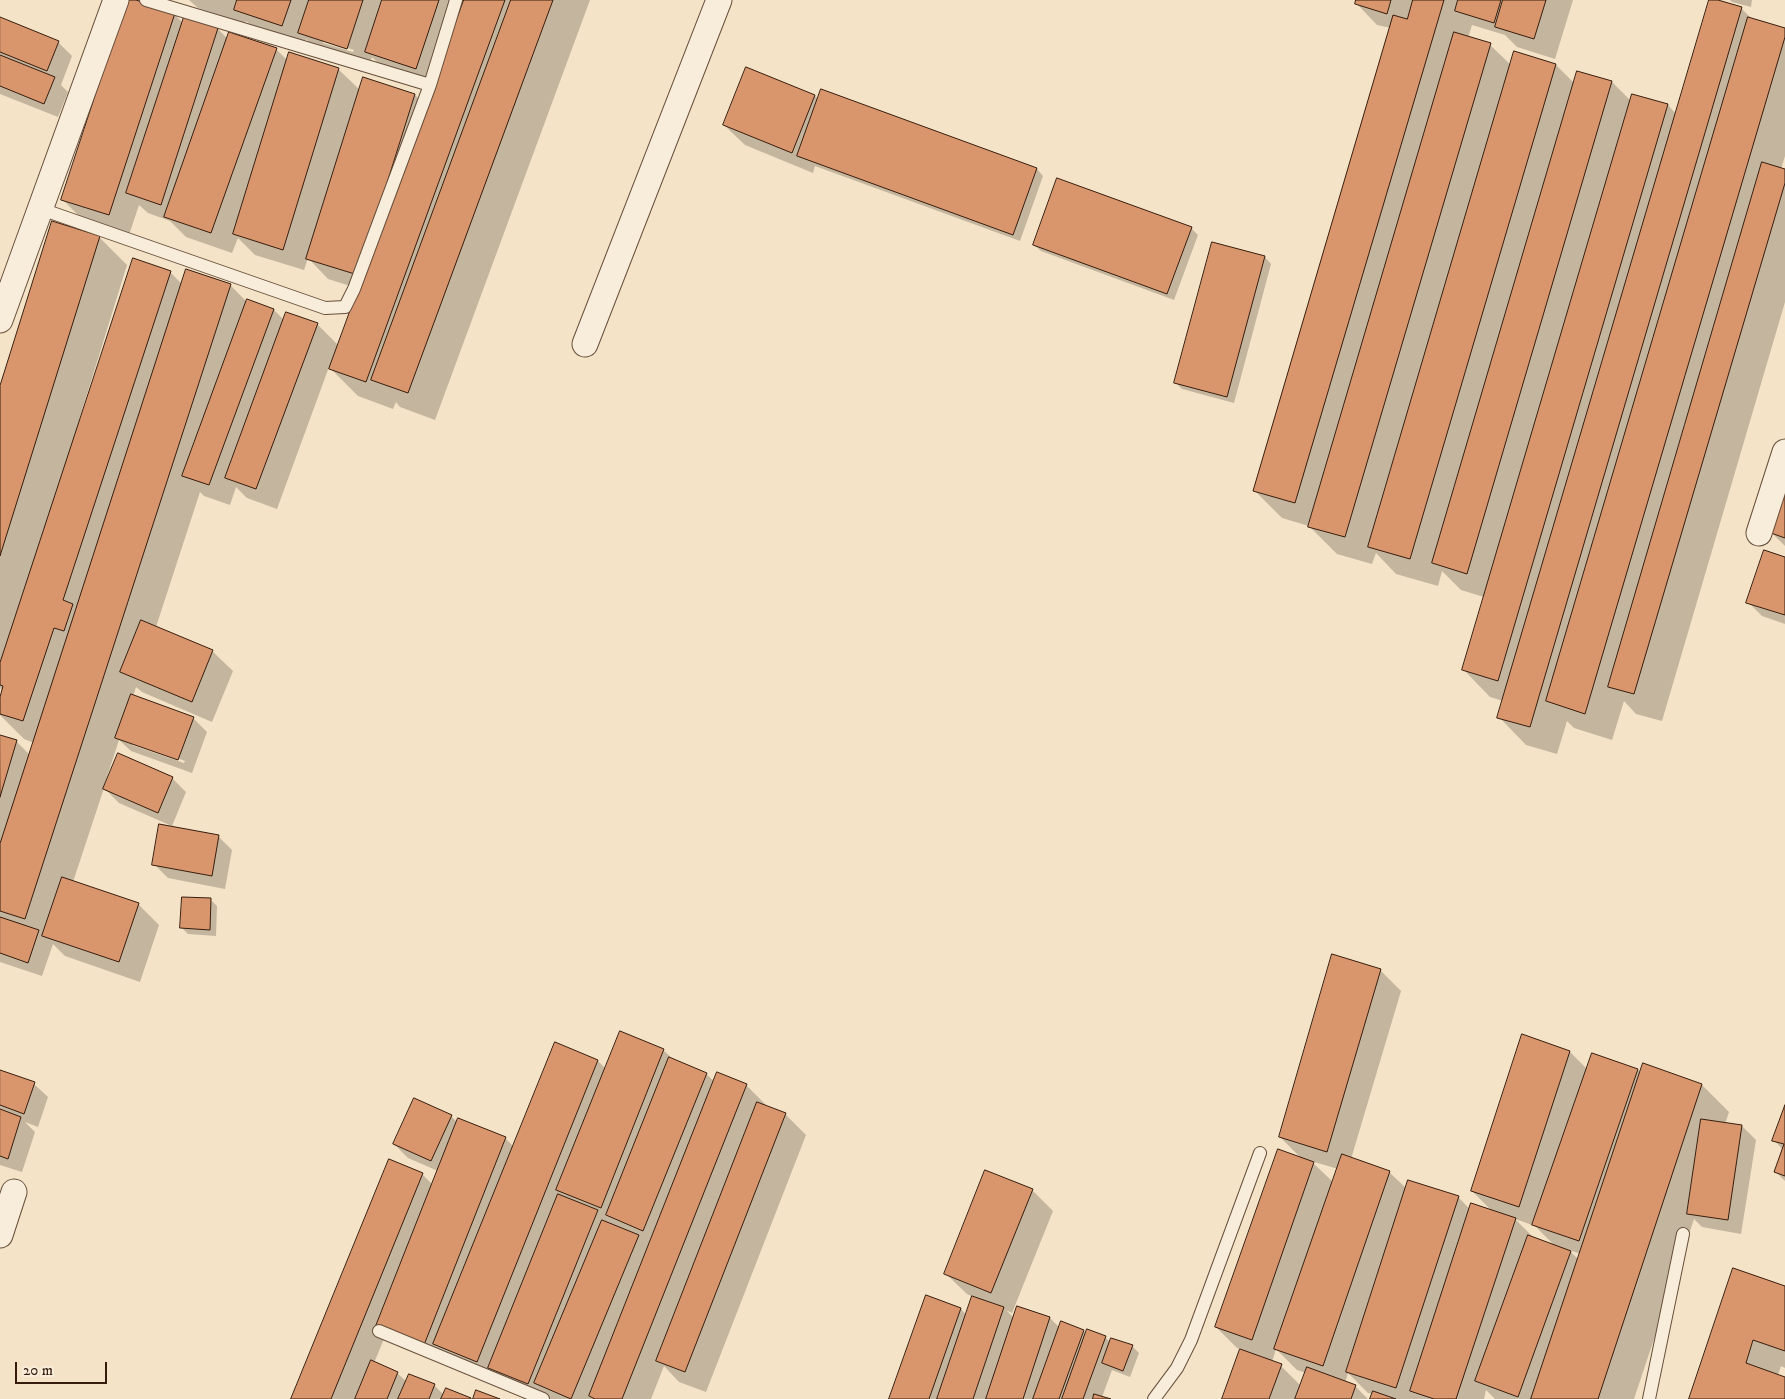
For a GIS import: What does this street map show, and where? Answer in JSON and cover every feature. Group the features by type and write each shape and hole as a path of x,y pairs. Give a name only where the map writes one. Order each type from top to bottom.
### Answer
{"street":[{"path":"0,320 6,280 41,209 116,0"},
{"path":"586,344 719,0"},
{"path":"1759,533 1785,452"},
{"path":"0,1235 14,1192"}],"lane":[{"path":"146,0 430,85"},
{"path":"41,209 325,308 345,307 354,289 430,85 456,0"},
{"path":"1154,1399 1177,1368 1191,1340 1260,1153"},
{"path":"1649,1399 1683,1234"},
{"path":"379,1331 543,1399"}],"building":[{"path":"127,0 136,0 175,13 109,215 61,200"},
{"path":"237,0 291,0 282,26 234,10"},
{"path":"309,0 363,0 347,49 298,33"},
{"path":"382,0 439,0 416,69 365,52"},
{"path":"464,0 505,0 366,382 329,369"},
{"path":"511,0 553,0 408,393 371,380"},
{"path":"1356,0 1391,0 1387,14 1355,4"},
{"path":"1413,0 1444,0 1295,503 1253,491 1393,15 1407,19"},
{"path":"1458,0 1501,0 1494,23 1455,11"},
{"path":"1503,0 1546,0 1534,39 1495,27"},
{"path":"1709,0 1718,0 1742,7 1530,727 1497,718"},
{"path":"0,17 59,41 47,71 0,52"},
{"path":"184,17 218,28 161,205 126,193"},
{"path":"1748,17 1785,28 1785,37 1585,714 1546,701"},
{"path":"229,32 277,48 211,233 164,217"},
{"path":"1454,32 1491,43 1345,537 1308,527"},
{"path":"1514,51 1556,64 1410,559 1368,547"},
{"path":"289,52 339,68 283,250 233,234"},
{"path":"0,55 55,77 44,104 0,86"},
{"path":"746,67 815,95 792,153 723,125"},
{"path":"1577,71 1612,81 1467,574 1432,563"},
{"path":"363,77 415,94 358,275 306,259"},
{"path":"821,89 1037,168 1013,235 797,156"},
{"path":"1632,94 1668,104 1498,681 1462,670"},
{"path":"1762,162 1785,169 1785,183 1634,694 1608,687"},
{"path":"1057,178 1192,227 1167,294 1033,245"},
{"path":"52,221 100,236 0,556 0,386"},
{"path":"1212,242 1265,256 1227,397 1174,383"},
{"path":"133,258 171,271 63,600 73,604 64,631 54,628 23,721 0,714 0,697 3,686 0,685 0,663"},
{"path":"186,269 231,284 25,919 0,911 0,844"},
{"path":"247,299 274,309 209,485 182,476"},
{"path":"286,312 318,323 256,489 225,478"},
{"path":"1783,496 1785,497 1785,538 1771,533"},
{"path":"1764,550 1785,557 1785,615 1746,603"},
{"path":"141,620 213,650 192,702 120,672"},
{"path":"131,694 194,717 178,760 115,738"},
{"path":"0,735 17,740 0,797"},
{"path":"118,753 173,777 158,813 103,789"},
{"path":"159,824 219,835 212,876 152,865"},
{"path":"62,877 139,903 119,962 42,936"},
{"path":"182,897 211,898 210,930 180,928"},
{"path":"0,917 39,930 28,963 0,953"},
{"path":"1332,954 1381,969 1327,1152 1279,1137"},
{"path":"620,1031 664,1049 601,1208 556,1190"},
{"path":"1522,1034 1570,1051 1519,1207 1471,1191"},
{"path":"555,1042 598,1060 477,1362 433,1344"},
{"path":"1592,1053 1638,1069 1579,1241 1532,1225"},
{"path":"669,1057 707,1073 643,1231 606,1215"},
{"path":"1643,1063 1702,1084 1598,1399 1531,1399"},
{"path":"0,1070 35,1082 24,1114 0,1105"},
{"path":"717,1072 747,1084 622,1399 595,1399 589,1396"},
{"path":"414,1098 452,1115 431,1161 393,1144"},
{"path":"757,1102 786,1113 685,1372 656,1361"},
{"path":"1785,1105 1785,1176 1774,1172 1784,1144 1772,1141"},
{"path":"0,1109 21,1117 8,1159 0,1156"},
{"path":"458,1118 506,1137 424,1345 376,1326"},
{"path":"1701,1119 1742,1125 1728,1220 1687,1214"},
{"path":"1278,1149 1314,1162 1252,1340 1215,1327"},
{"path":"1342,1154 1390,1171 1323,1366 1274,1349"},
{"path":"389,1159 423,1173 331,1399 291,1399"},
{"path":"985,1170 1033,1189 991,1293 944,1274"},
{"path":"1408,1180 1459,1196 1396,1388 1346,1372"},
{"path":"558,1194 598,1210 528,1384 488,1368"},
{"path":"1471,1203 1516,1218 1456,1399 1434,1399 1410,1391"},
{"path":"602,1220 639,1235 571,1399 534,1383"},
{"path":"1528,1235 1571,1251 1518,1397 1475,1381"},
{"path":"1733,1268 1785,1286 1785,1351 1753,1340 1746,1363 1785,1377 1785,1399 1689,1399"},
{"path":"926,1295 961,1308 929,1399 889,1399"},
{"path":"972,1296 1004,1307 973,1399 937,1399"},
{"path":"1017,1306 1050,1317 1023,1399 986,1399"},
{"path":"1061,1321 1084,1330 1059,1399 1033,1399"},
{"path":"1087,1329 1106,1336 1083,1399 1062,1399"},
{"path":"1111,1338 1133,1345 1123,1371 1102,1363"},
{"path":"1240,1349 1282,1364 1269,1399 1222,1399"},
{"path":"371,1360 398,1372 387,1399 355,1399"},
{"path":"1307,1367 1356,1385 1351,1399 1295,1399"},
{"path":"409,1374 435,1384 429,1399 398,1399"},
{"path":"446,1388 471,1398 471,1399 441,1399"},
{"path":"476,1390 500,1399 473,1399"},
{"path":"1373,1391 1396,1399 1370,1399"},
{"path":"1094,1394 1111,1399 1093,1399"}]}
